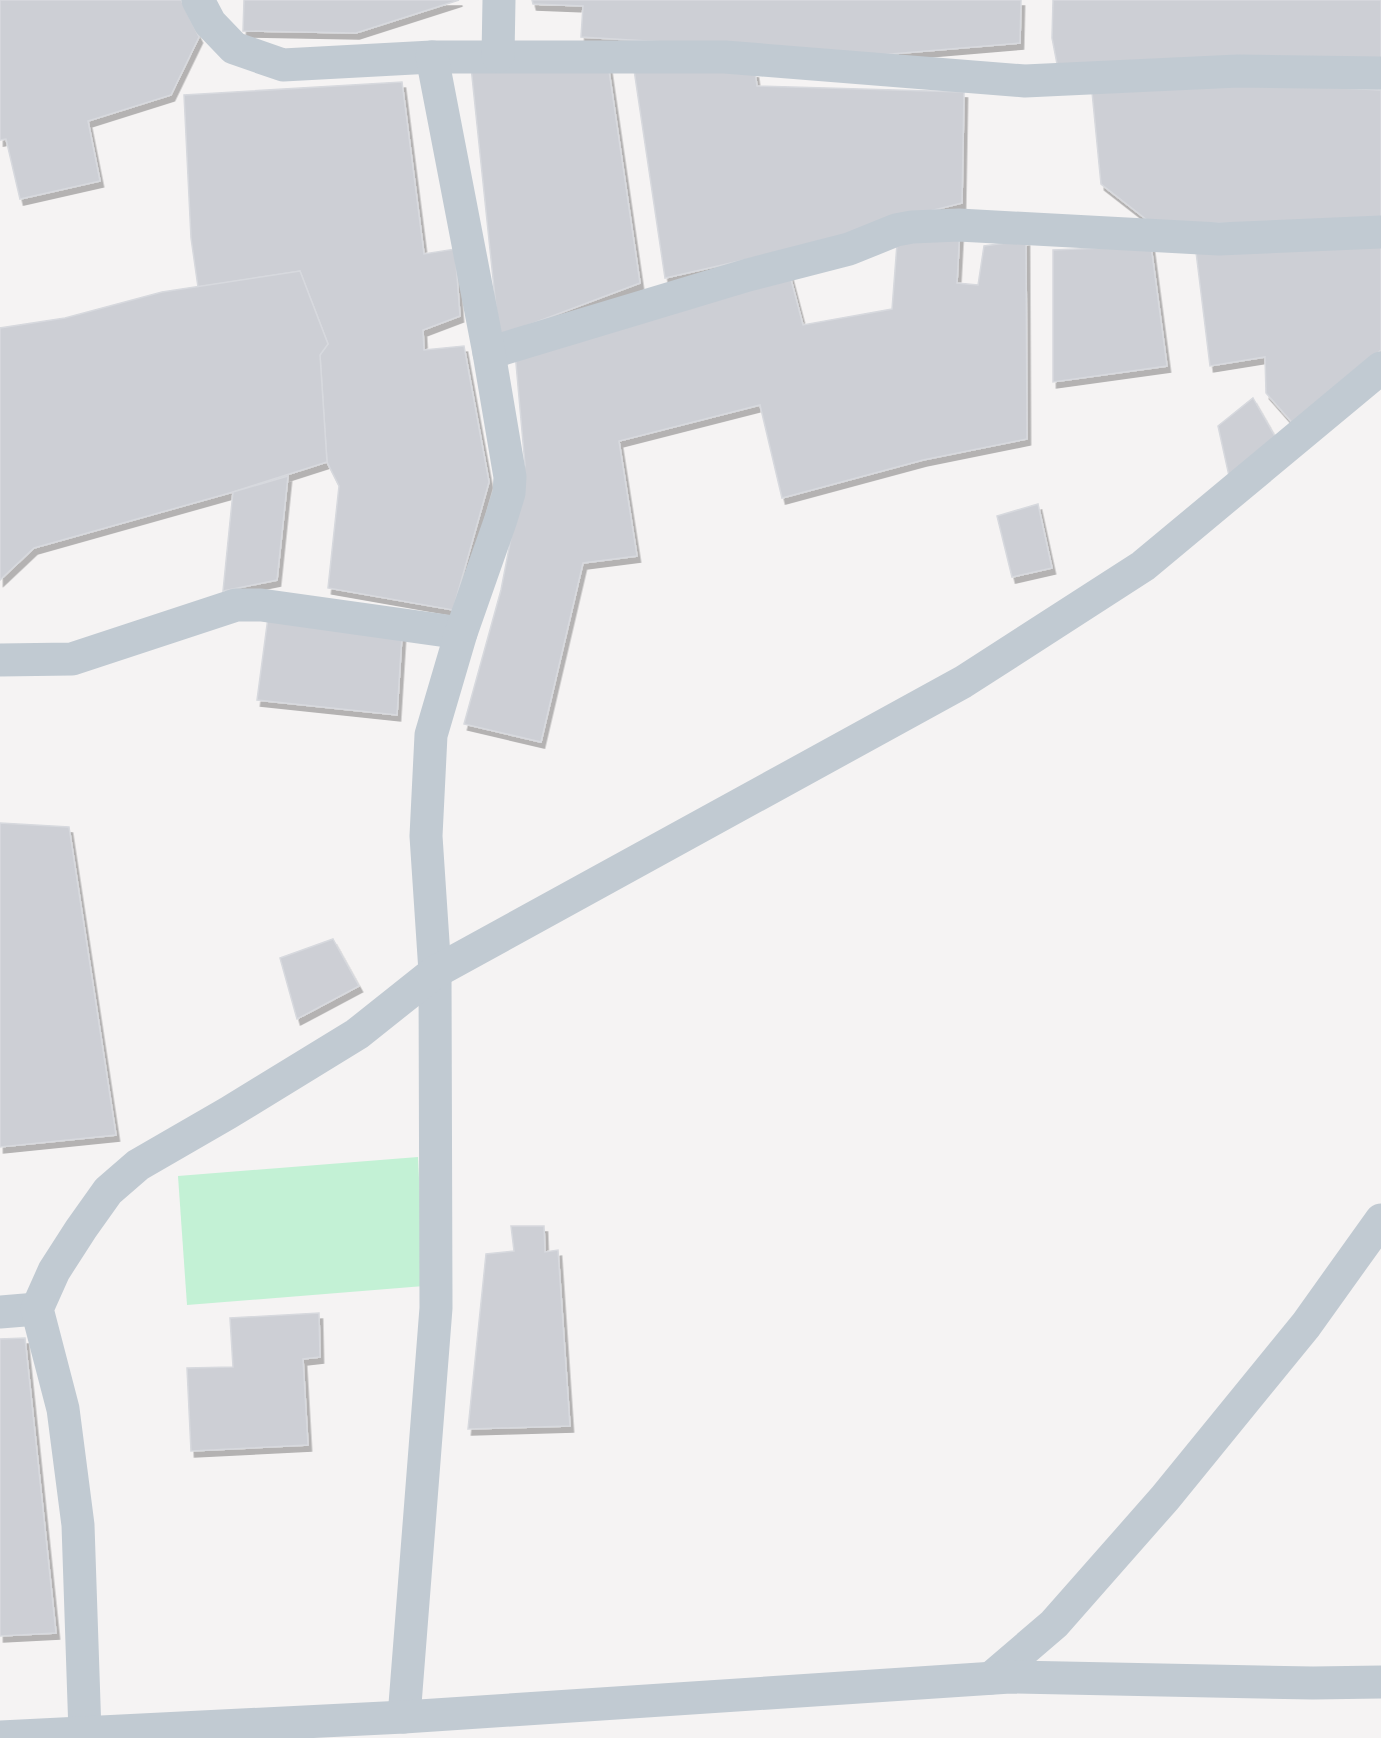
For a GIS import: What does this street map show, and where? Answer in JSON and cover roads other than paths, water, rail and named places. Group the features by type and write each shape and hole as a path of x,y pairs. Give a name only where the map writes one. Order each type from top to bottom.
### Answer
{"street":[{"path":"198,0 210,23 234,48 283,65 432,57 725,57 1025,81 1238,71 1381,73"},
{"path":"498,56 499,0"},
{"path":"404,1717 436,1308 435,972 426,836 431,735 461,633 509,493 510,477 489,353 432,57"},
{"path":"489,353 748,274 849,249 896,230 912,227 959,225 1219,239 1381,232"},
{"path":"85,1734 78,1525 63,1409 37,1309 54,1271 108,1191 138,1165 357,1034 435,972 963,682 1143,566 1381,368"},
{"path":"0,660 72,659 236,605 261,605 461,633"},
{"path":"991,1678 1054,1624 1165,1498 1306,1325 1381,1220"},
{"path":"0,1312 37,1309"},
{"path":"0,1737 404,1717 991,1678 1381,1682"}]}
